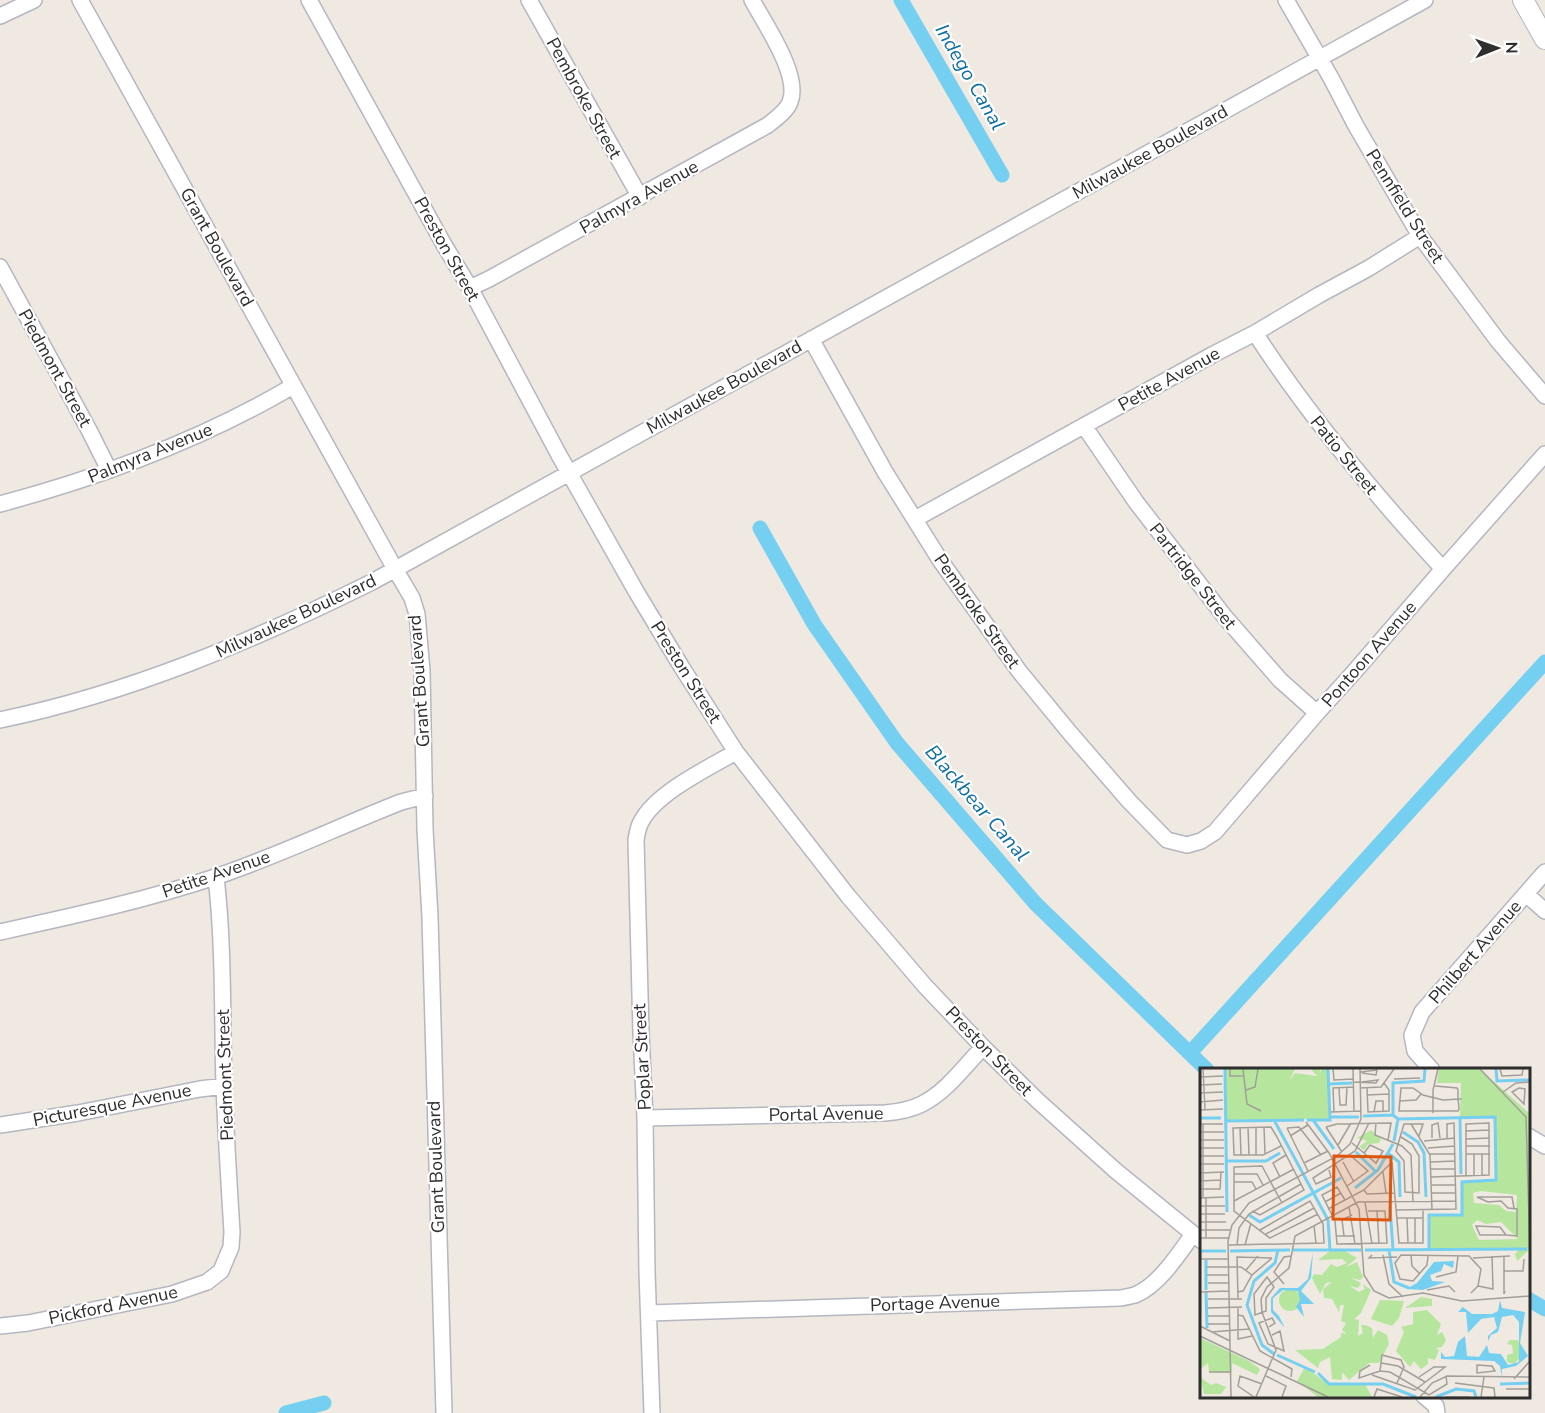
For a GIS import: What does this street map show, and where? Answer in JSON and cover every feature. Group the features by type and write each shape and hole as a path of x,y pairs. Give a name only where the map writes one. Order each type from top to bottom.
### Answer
{"street":[{"path":"0,16 34,0"},
{"name":"Grant Boulevard","path":"80,0 412,598 417,614 422,671 444,1413"},
{"name":"Preston Street","path":"309,0 663,637 736,752 863,914 925,986 1037,1100 1116,1171 1197,1237"},
{"name":"Pembroke Street","path":"530,0 640,196"},
{"name":"Palmyra Avenue","path":"470,288 768,125 790,105 794,90 785,60 752,0"},
{"name":"Pennfield Street","path":"1286,0 1420,236 1498,341 1545,396"},
{"name":"Milwaukee Boulevard","path":"0,720 103,693 167,672 244,642 362,587 1425,0"},
{"path":"1523,0 1545,39"},
{"name":"Petite Avenue","path":"915,519 1255,333 1420,236"},
{"name":"Piedmont Street","path":"0,267 110,470"},
{"name":"Patio Street","path":"1255,333 1312,416 1376,494 1443,569"},
{"name":"Pembroke Street","path":"811,339 873,452 940,560 1019,670 1129,801 1167,840 1187,845"},
{"name":"Palmyra Avenue","path":"0,504 70,484 178,443 242,414 293,386"},
{"name":"Partridge Street","path":"1084,426 1136,502 1225,617 1280,680 1317,713"},
{"name":"Pontoon Avenue","path":"1187,845 1201,842 1215,832 1545,454"},
{"name":"Poplar Street","path":"652,1413 636,840 641,822 653,806 690,779 736,752"},
{"name":"Petite Avenue","path":"0,932 114,907 216,877 401,802 425,796"},
{"name":"Philbert Avenue","path":"1430,1068 1414,1051 1412,1035 1422,1012 1545,872"},
{"name":"Piedmont Street","path":"216,877 219,902 224,1086 232,1232 231,1247 221,1271"},
{"path":"1526,894 1545,911"},
{"name":"Portal Avenue","path":"645,1118 903,1111 921,1105 936,1095 983,1047"},
{"name":"Picturesque Avenue","path":"0,1125 224,1086"},
{"path":"1530,1137 1545,1146"},
{"name":"Portage Avenue","path":"649,1312 1121,1298 1136,1294 1149,1286 1197,1237"},
{"name":"Pickford Avenue","path":"0,1326 28,1323 172,1294 207,1282 221,1271"},
{"path":"1426,1398 1436,1406 1437,1413"}],"waterway":[{"name":"Indego Canal","path":"901,0 1002,175"},
{"name":"Blackbear Canal","path":"760,528 814,624 897,743 1035,903 1205,1068"},
{"path":"1190,1053 1545,662"},
{"name":"Blackbear Canal","path":"1530,1300 1545,1309"},
{"path":"286,1413 324,1403"}]}
